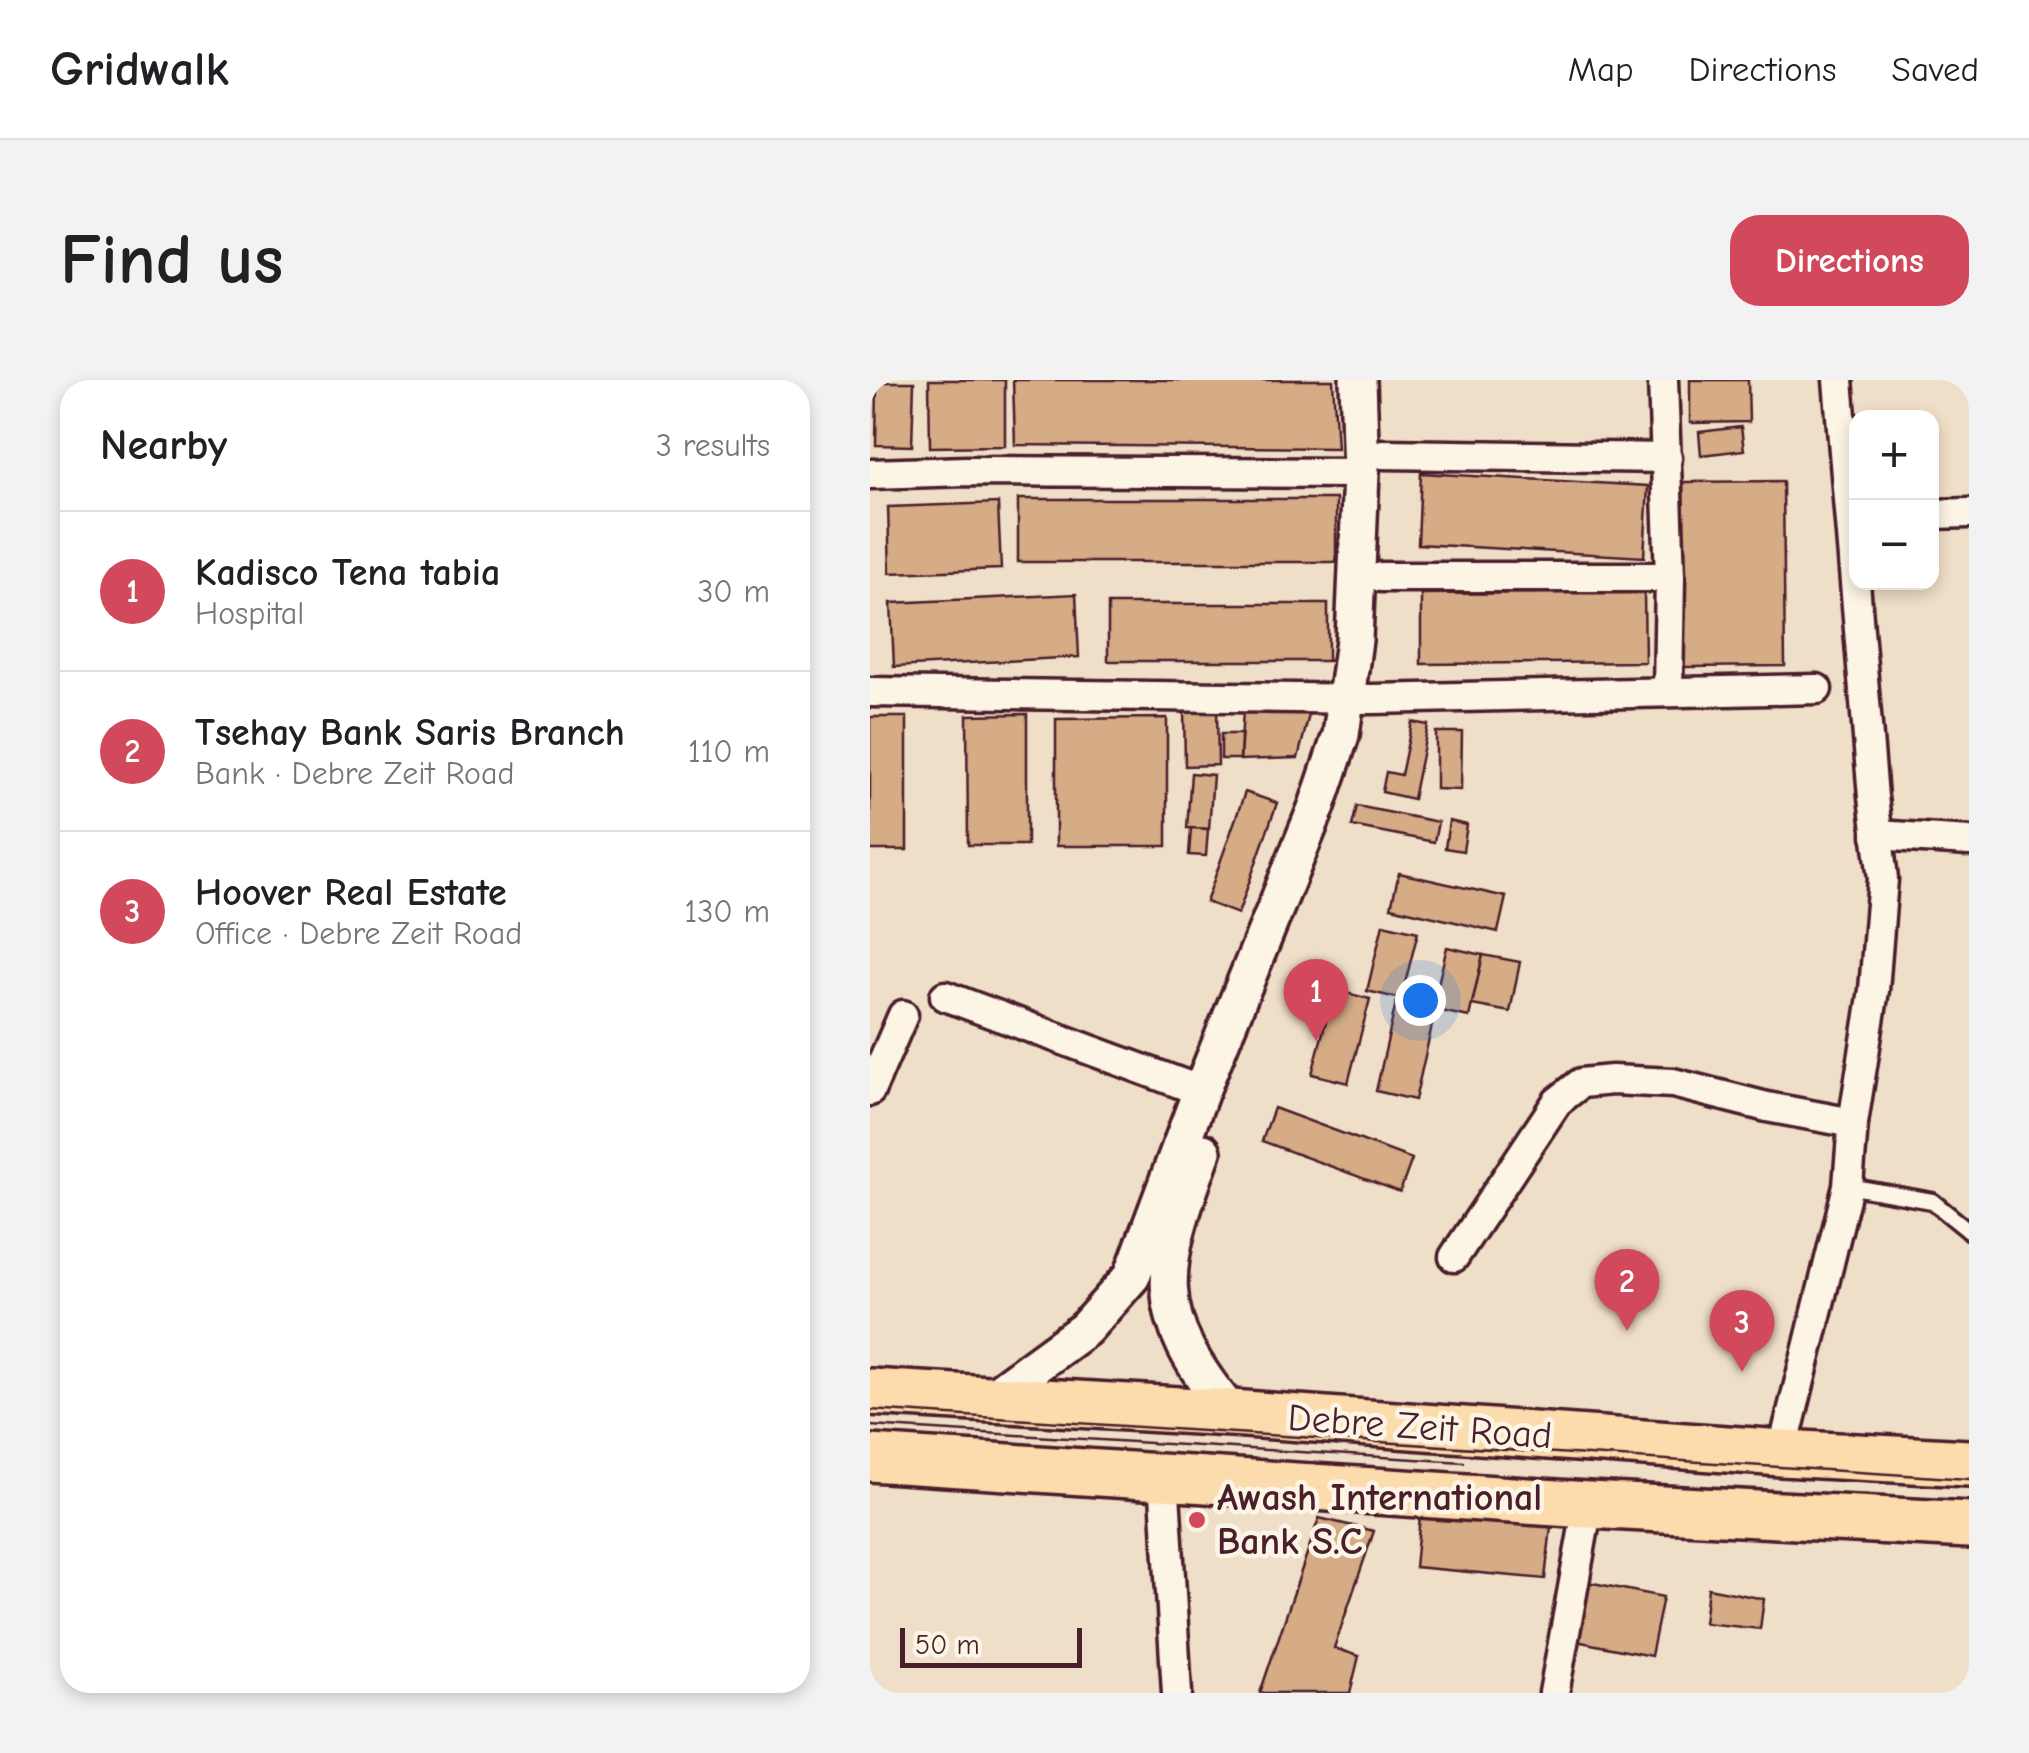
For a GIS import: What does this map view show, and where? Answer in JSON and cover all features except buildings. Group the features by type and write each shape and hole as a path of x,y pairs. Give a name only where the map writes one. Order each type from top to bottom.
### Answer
{"main road":[{"name":"Debre Zeit Road","path":"870,1392 1969,1463"},
{"name":"Debre Zeit Road","path":"870,1458 1588,1505 1969,1525"}],"street":[{"path":"1231,1413 1187,1354 1169,1302 1168,1258 1226,1061 1341,735 1361,698 1381,577 1372,464 1358,380"},
{"path":"1361,698 1378,380"},
{"path":"1662,380 1670,577 1668,690"},
{"path":"1838,380 1851,500"},
{"path":"870,474 1667,458"},
{"path":"1939,514 1969,513"},
{"path":"1381,577 1670,577"},
{"path":"1782,1453 1848,1186 1874,990 1883,879 1858,590"},
{"path":"870,692 1361,698 1817,689"},
{"path":"1877,835 1969,840"},
{"path":"945,996 1201,1091"},
{"path":"870,1090 902,1015"},
{"path":"988,1400 1086,1329 1132,1276 1201,1091 1226,1061"},
{"path":"1454,1257 1557,1102 1581,1083 1612,1080 1673,1084 1854,1123"},
{"path":"1164,1476 1176,1693"},
{"path":"1554,1693 1588,1505"}],"lane":[{"path":"1848,1186 1932,1201 1969,1231"}],"tram line":[{"path":"870,1410 1969,1479"},
{"path":"870,1426 1464,1462"}],"place":[{"name":"Kadisco Tena tabia","path":"1316,1041"},
{"name":"Tsehay Bank Saris Branch","path":"1627,1331"},
{"name":"Hoover Real Estate","path":"1742,1372"},
{"name":"Awash International Bank S.C","path":"1197,1520"}]}
